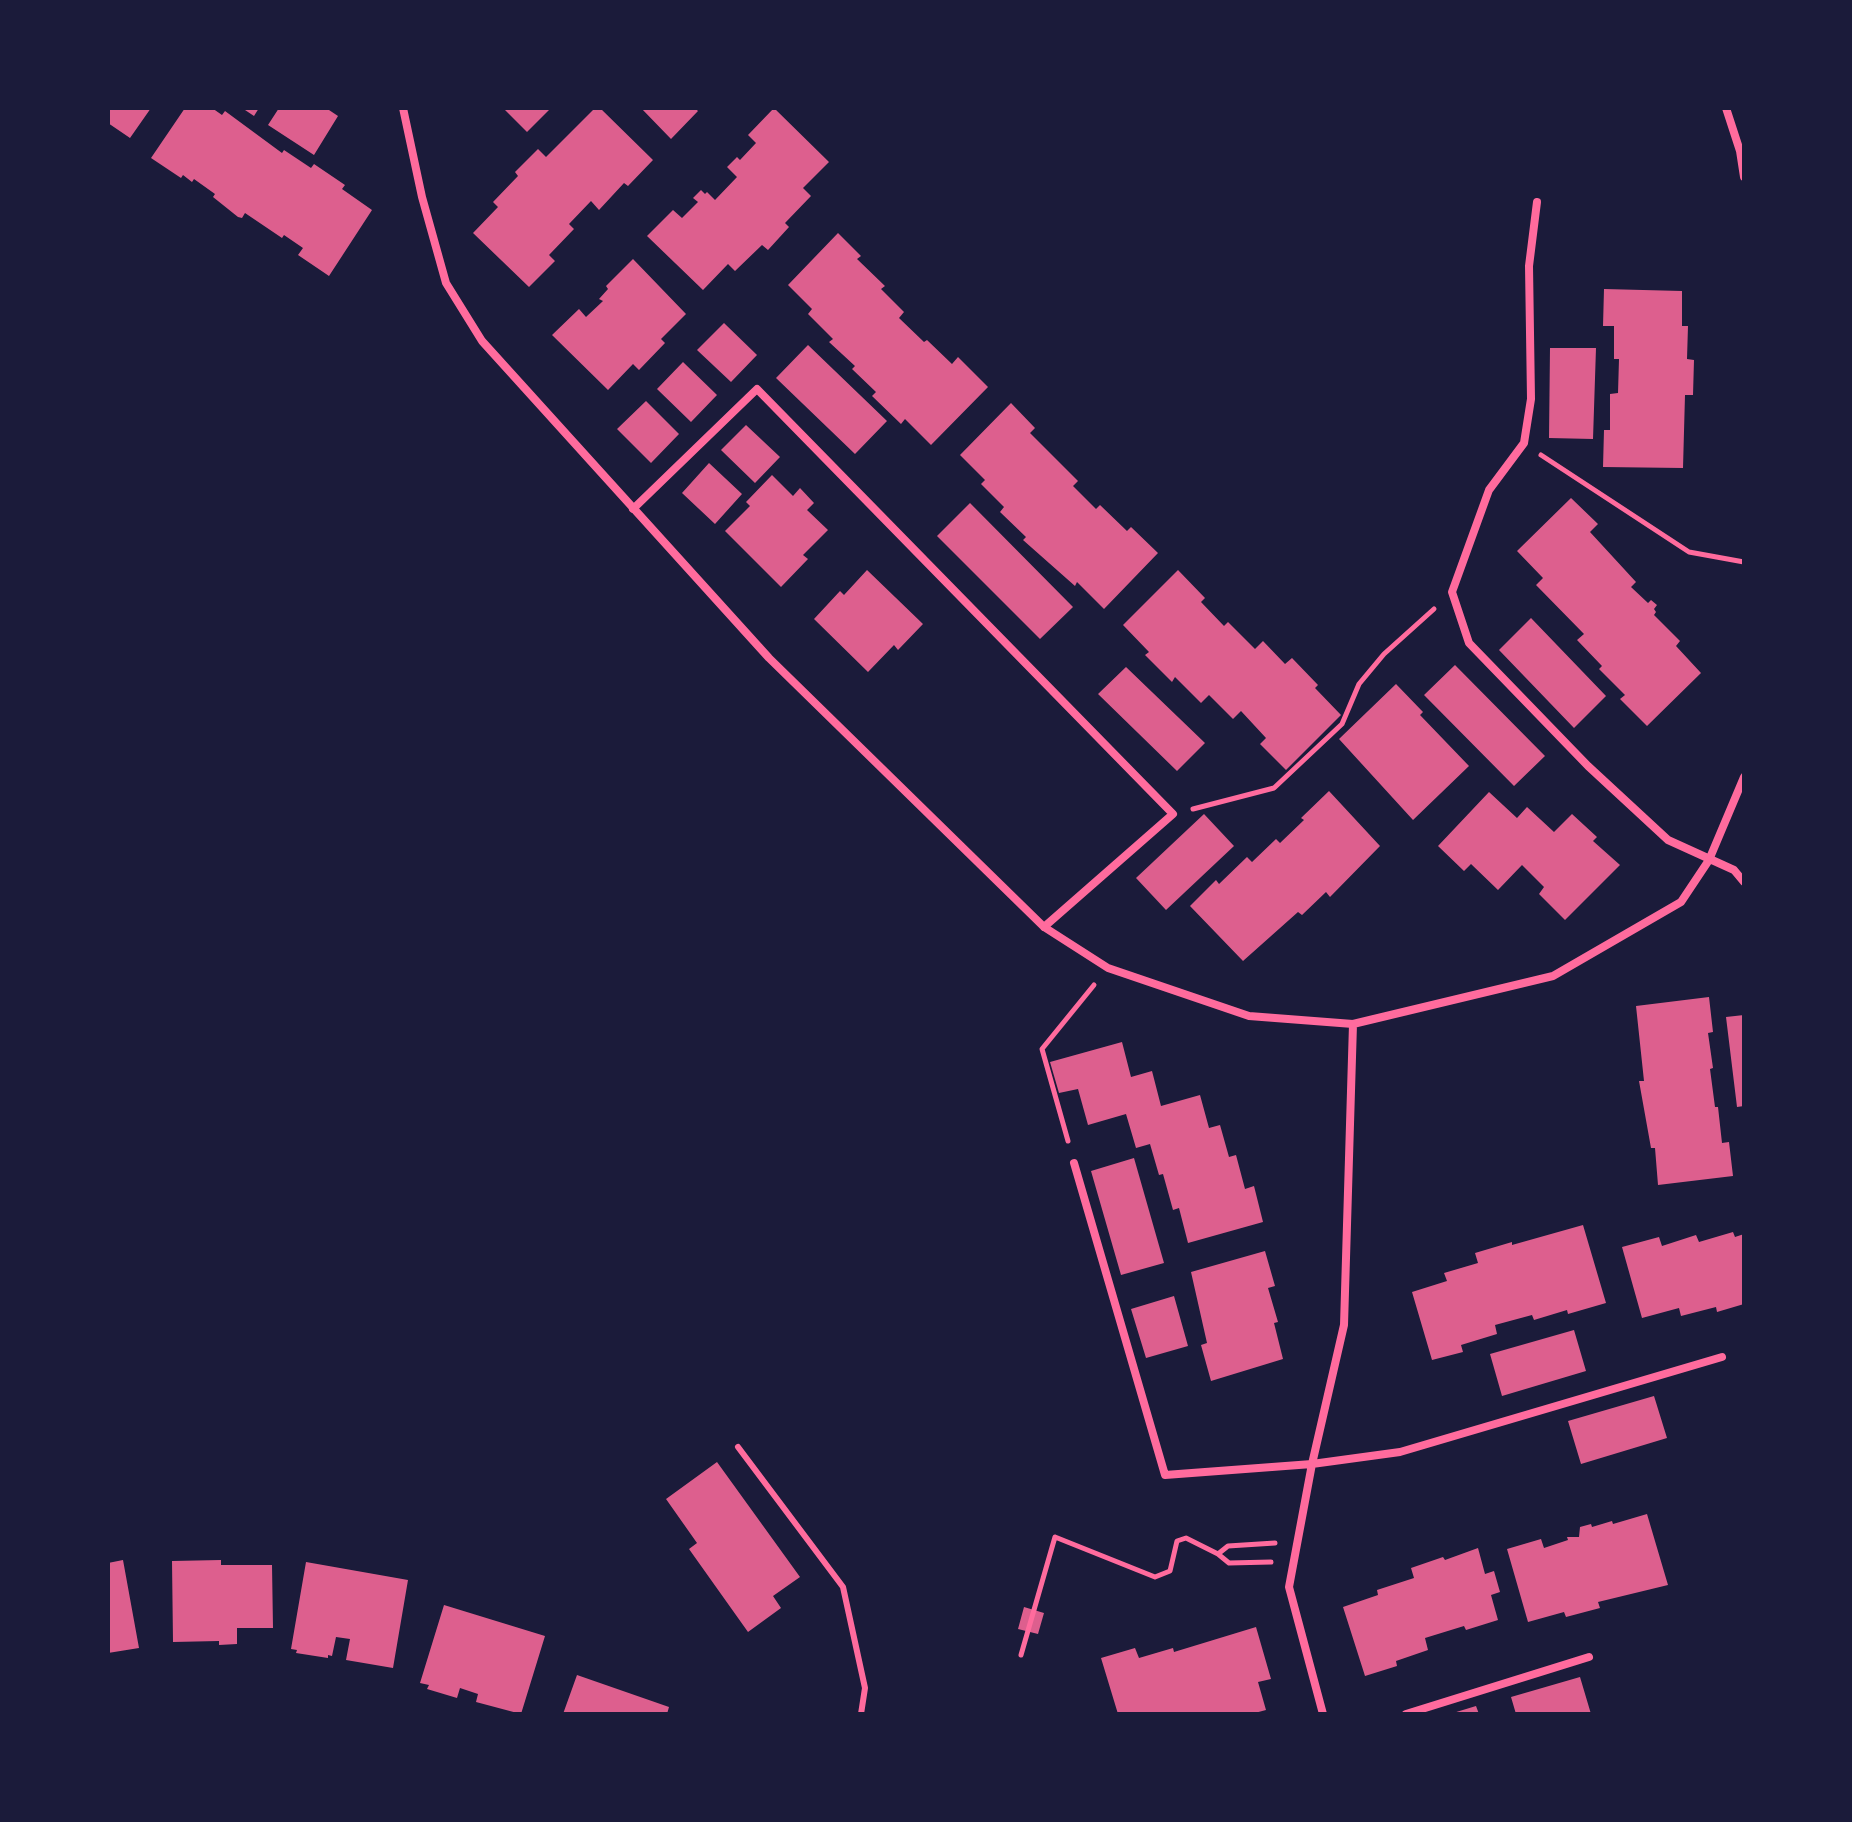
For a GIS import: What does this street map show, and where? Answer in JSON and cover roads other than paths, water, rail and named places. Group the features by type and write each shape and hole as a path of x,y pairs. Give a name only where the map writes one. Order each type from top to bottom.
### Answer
{"street":[{"path":"403,108 422,197 446,283 482,341 769,658 1044,927 1108,968 1249,1016 1353,1024 1553,976 1681,902 1709,860 1744,777"},
{"path":"1726,108 1740,151 1744,177"},
{"path":"1537,202 1529,266 1531,399 1524,443 1489,490 1452,592 1469,643 1588,766 1668,840 1734,870 1744,882"},
{"path":"633,509 757,389 1173,814 1044,927"},
{"path":"1323,1714 1289,1587 1312,1464 1344,1325 1353,1024"},
{"path":"1074,1163 1165,1475 1312,1464 1400,1452 1722,1357"},
{"path":"1406,1714 1589,1657"}],"lane":[{"path":"738,1447 843,1587 865,1688 861,1714"}]}
